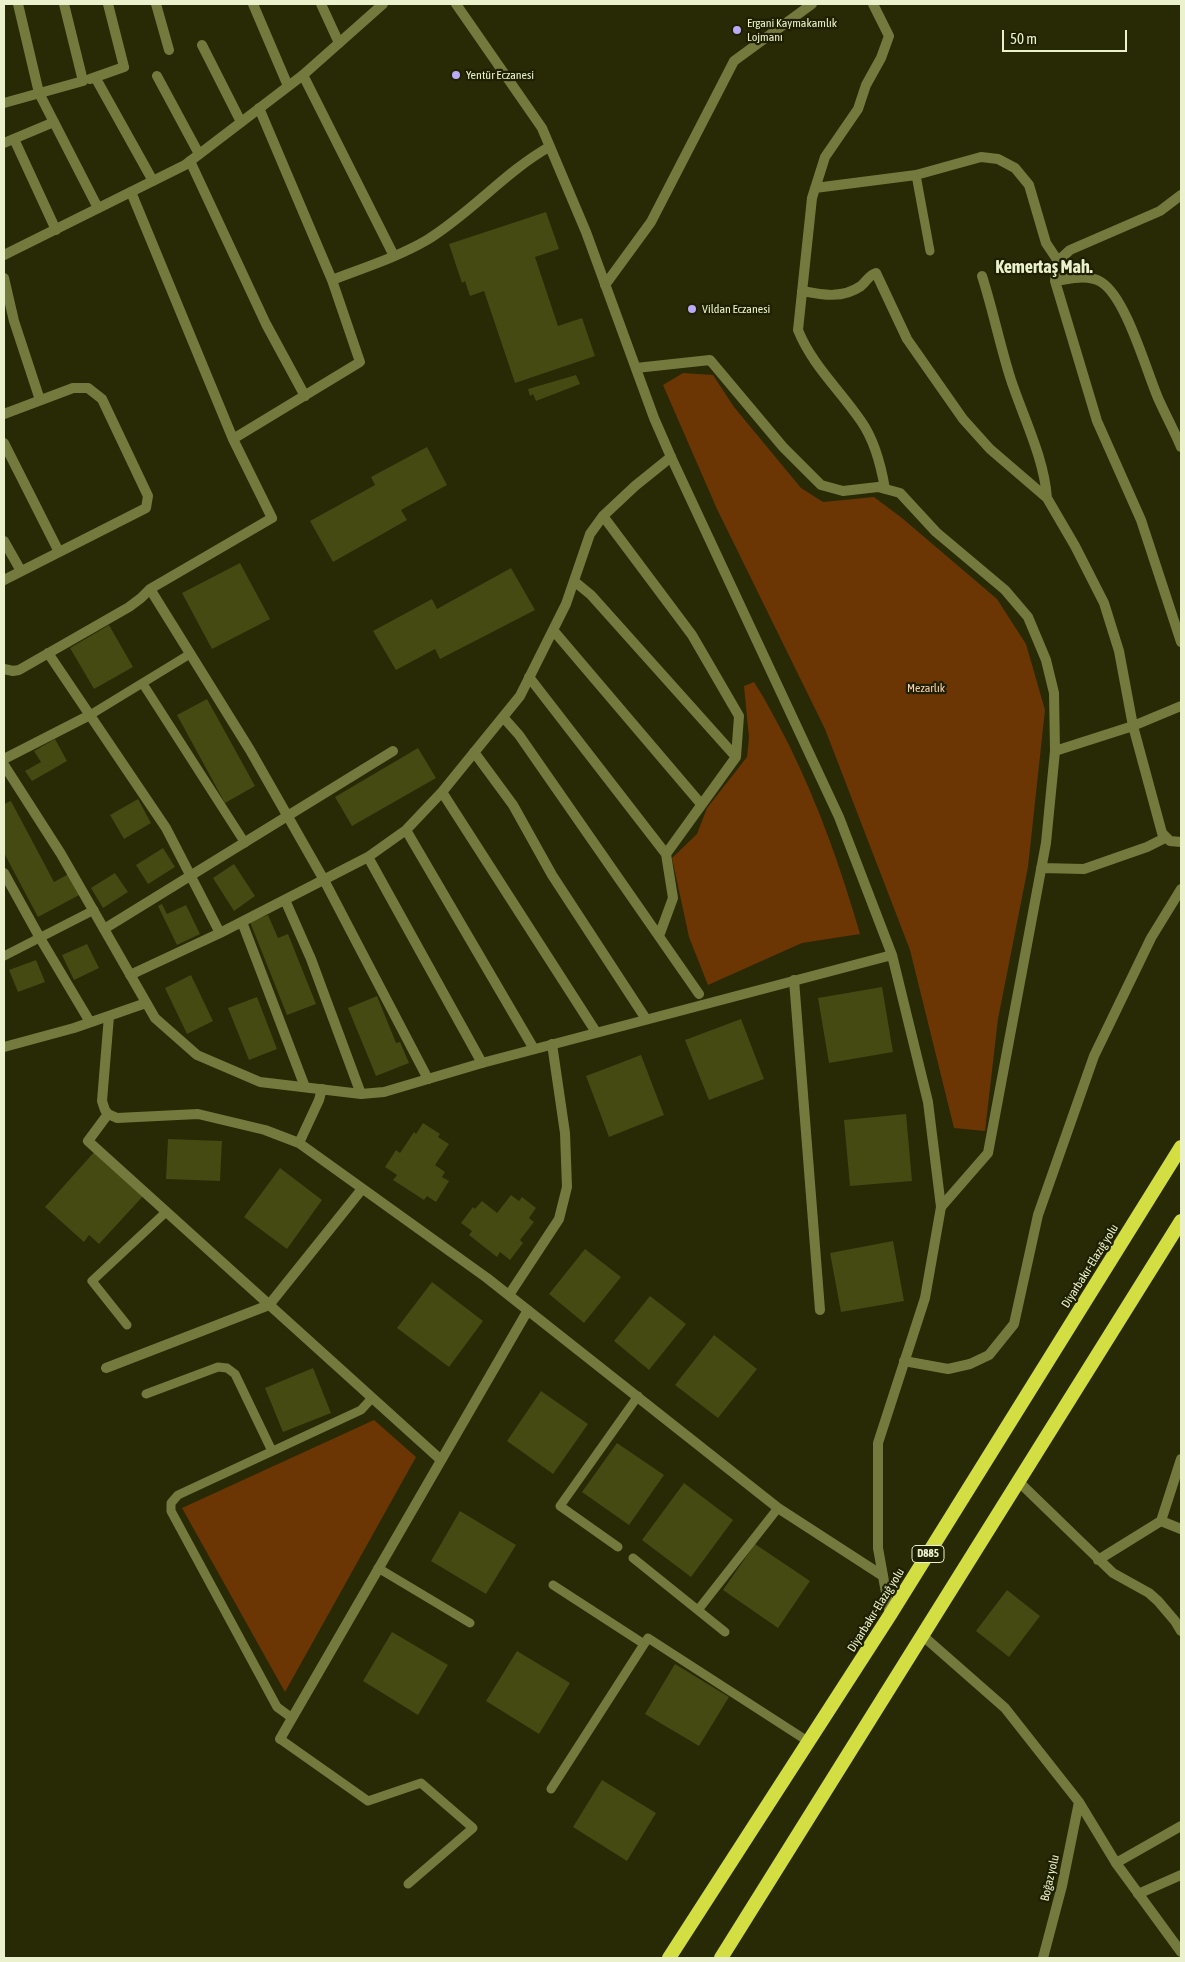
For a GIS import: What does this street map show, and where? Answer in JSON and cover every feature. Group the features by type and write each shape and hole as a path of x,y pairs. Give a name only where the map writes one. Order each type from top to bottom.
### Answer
{"highway":[{"name":"Diyarbakır-Elazığ yolu","path":"669,1958 890,1615 1181,1146"},
{"path":"721,1958 1181,1222"}],"street":[{"path":"18,4 39,93 98,208"},
{"path":"64,4 83,81"},
{"path":"4,103 83,81 124,67 108,4"},
{"path":"156,4 169,50"},
{"path":"253,4 288,86"},
{"path":"322,4 339,43"},
{"path":"4,255 190,161 303,74 383,4"},
{"path":"456,4 542,128 586,232 671,457 839,817 892,954 928,1102 941,1207 925,1298 878,1443 878,1548 890,1615"},
{"path":"605,286 650,222 734,61 812,4"},
{"path":"873,4 889,36 881,58 866,85 858,109 825,157 815,188 812,198 798,330 805,346 827,378 862,422 881,461 885,489"},
{"path":"202,45 241,122"},
{"path":"303,74 394,256"},
{"path":"157,76 199,154"},
{"path":"95,77 153,180"},
{"path":"233,439 360,362 332,280 259,108"},
{"path":"4,143 54,122"},
{"path":"14,139 56,230"},
{"path":"332,280 394,256 427,240 472,208 535,155 550,147"},
{"path":"815,188 916,175 981,157 998,159 1019,172 1029,185 1046,243 1058,260"},
{"path":"190,161 266,324 306,396"},
{"path":"4,669 19,670 129,607 150,589 272,518 233,439 131,192"},
{"path":"1181,195 1160,211 1070,250 1058,260 1055,281 1097,422 1141,520 1181,642"},
{"path":"802,290 824,296 840,295 857,288 871,274 876,273 907,339 963,419 990,449 1047,498 1076,546 1104,603 1119,651 1133,726 1162,833 1170,842 1181,842"},
{"path":"982,276 1011,379 1042,467 1047,498"},
{"path":"1055,281 1087,277 1102,283 1114,295 1131,327 1158,398 1181,446"},
{"path":"4,278 14,321 40,400"},
{"path":"636,368 710,360 784,447 821,485 842,491 878,487 900,493 936,532 1005,590 1028,617 1046,660 1054,693 1055,751 1046,843 988,1153 941,1207"},
{"path":"4,414 73,388 88,388 102,399 148,496 146,508 4,580"},
{"path":"4,443 59,552"},
{"path":"130,975 220,933 368,857 406,830 442,792 520,696 566,604 590,534 603,516 635,486 671,457"},
{"path":"603,516 692,635 738,716 736,757 666,854"},
{"path":"4,541 21,571"},
{"path":"574,581 591,595 736,757"},
{"path":"150,589 250,750 324,880 428,1079"},
{"path":"553,630 701,804"},
{"path":"48,653 166,828 220,933"},
{"path":"529,677 666,854 673,898 659,936"},
{"path":"1055,751 1133,726 1181,706"},
{"path":"4,759 90,715"},
{"path":"503,717 519,735 699,994"},
{"path":"104,929 393,751"},
{"path":"474,752 513,806 552,875 646,1019"},
{"path":"4,765 61,854 155,1018 197,1055 260,1082 361,1094 384,1092 596,1032 892,954"},
{"path":"442,792 596,1032"},
{"path":"406,830 534,1049"},
{"path":"1041,868 1084,869 1147,847 1165,838"},
{"path":"368,857 482,1063"},
{"path":"4,873 90,1022"},
{"path":"904,1361 948,1369 970,1364 989,1355 1014,1324 1038,1215 1094,1056 1152,938 1181,889"},
{"path":"285,900 312,959 361,1094"},
{"path":"242,922 305,1087"},
{"path":"794,980 820,1310"},
{"path":"4,1047 90,1022 146,1003"},
{"path":"109,1016 102,1101 108,1114 121,1119 198,1114 265,1130 299,1143 509,1295 778,1508 883,1576"},
{"path":"509,1295 559,1219 567,1186 565,1133 552,1044"},
{"path":"299,1143 319,1100 322,1089"},
{"path":"108,1114 88,1141 441,1460"},
{"path":"106,1368 269,1305 362,1189"},
{"path":"280,1739 528,1310"},
{"path":"1098,1560 1161,1521 1181,1462"},
{"path":"1019,1482 1113,1573 1149,1593 1158,1601 1181,1631"},
{"path":"1161,1521 1181,1529"},
{"path":"923,1636 1005,1708 1079,1802 1116,1863 1181,1952"},
{"name":"Boğaz yolu","path":"1043,1958 1062,1886 1079,1802"},
{"path":"1116,1863 1181,1826"},
{"path":"1138,1894 1181,1874"}],"lane":[{"path":"916,175 930,251"},
{"path":"90,715 190,654"},
{"path":"143,684 245,843"},
{"path":"4,956 94,910"},
{"path":"127,1325 92,1280 166,1212"},
{"path":"146,1394 218,1367 227,1368 234,1374 272,1451"},
{"path":"618,1547 560,1506 638,1396"},
{"path":"292,1718 277,1707 171,1511 171,1503 178,1495 361,1410 372,1398"},
{"path":"698,1610 778,1508"},
{"path":"633,1558 725,1632"},
{"path":"378,1568 470,1623"},
{"path":"553,1585 644,1644"},
{"path":"551,1789 648,1638 808,1742"},
{"path":"280,1739 368,1801 421,1783 473,1828 408,1884"}],"green space":[{"name":"Mezarlık","path":"683,373 713,375 734,407 801,488 823,502 874,497 902,518 997,599 1026,644 1045,710 1028,867 998,1019 985,1131 954,1128 910,950 825,729 717,509 663,385"},
{"path":"754,682 789,745 820,814 860,934 802,943 708,985 689,937 672,858 697,834 707,808 747,757 749,738 744,686"},
{"path":"374,1420 416,1457 285,1692 182,1508"}],"building":[{"path":"546,212 559,249 535,257 558,326 582,318 595,356 515,383 484,291 470,296 465,281 462,283 449,244"},
{"path":"576,375 580,384 536,401 533,394 530,396 528,389"},
{"path":"427,447 447,485 401,510 407,520 333,562 310,521 375,485 371,477"},
{"path":"240,563 270,619 212,649 182,593"},
{"path":"511,568 535,610 440,659 435,649 396,670 373,631 432,599 437,609"},
{"path":"109,625 133,667 94,689 70,648"},
{"path":"207,699 255,786 225,803 177,715"},
{"path":"55,739 67,761 32,781 25,771 41,762 34,751"},
{"path":"418,748 436,778 352,826 335,797"},
{"path":"138,799 151,823 124,839 110,815"},
{"path":"11,801 54,882 72,872 83,893 38,917 4,853 4,804"},
{"path":"163,848 175,867 148,884 136,865"},
{"path":"234,864 255,896 234,911 213,878"},
{"path":"115,873 128,892 103,908 91,888"},
{"path":"162,904 167,914 186,905 200,934 177,945 158,906"},
{"path":"268,915 278,938 288,934 316,1004 287,1015 250,922"},
{"path":"87,944 99,968 74,980 62,955"},
{"path":"36,960 45,982 18,992 9,970"},
{"path":"191,975 213,1021 187,1034 165,988"},
{"path":"882,987 893,1052 829,1063 818,998"},
{"path":"377,996 396,1043 400,1042 409,1063 376,1076 348,1008"},
{"path":"257,997 277,1049 249,1060 228,1008"},
{"path":"741,1019 764,1079 709,1100 685,1040"},
{"path":"641,1055 664,1115 609,1137 586,1076"},
{"path":"906,1114 912,1181 850,1186 844,1120"},
{"path":"423,1123 440,1134 438,1137 449,1144 435,1165 445,1172 442,1177 449,1181 436,1202 427,1196 424,1200 393,1180 397,1175 385,1167 396,1150 400,1153 414,1132 416,1134"},
{"path":"168,1139 222,1141 220,1181 166,1179"},
{"path":"96,1150 145,1194 99,1244 89,1235 84,1242 45,1207"},
{"path":"280,1168 322,1200 287,1249 244,1217"},
{"path":"511,1195 519,1201 522,1197 536,1208 529,1218 534,1222 520,1240 523,1243 510,1260 500,1252 497,1257 469,1235 472,1231 461,1223 473,1207 475,1209 482,1201 497,1213"},
{"path":"893,1241 904,1301 841,1312 830,1253"},
{"path":"585,1249 621,1277 584,1323 549,1294"},
{"path":"432,1282 483,1321 449,1367 397,1328"},
{"path":"650,1296 686,1324 649,1370 614,1341"},
{"path":"714,1335 757,1369 718,1418 675,1385"},
{"path":"313,1368 331,1413 283,1432 265,1388"},
{"path":"541,1391 588,1424 553,1474 507,1441"},
{"path":"617,1443 664,1475 629,1525 582,1492"},
{"path":"684,1483 733,1520 691,1577 642,1540"},
{"path":"460,1511 516,1545 486,1594 431,1561"},
{"path":"755,1544 810,1581 778,1628 723,1590"},
{"path":"1007,1590 1040,1616 1009,1657 976,1631"},
{"path":"392,1632 448,1665 418,1715 363,1681"},
{"path":"517,1651 570,1683 539,1734 486,1701"},
{"path":"675,1664 729,1697 699,1746 645,1714"},
{"path":"602,1780 656,1813 627,1861 573,1827"}],"place":[{"name":"Ergani Kaymakamlık Lojmanı","path":"737,30"},
{"name":"Yentür Eczanesi","path":"456,75"},
{"name":"Vildan Eczanesi","path":"692,309"}],"district":[{"name":"Kemertaş Mah.","path":"1044,267"}]}
